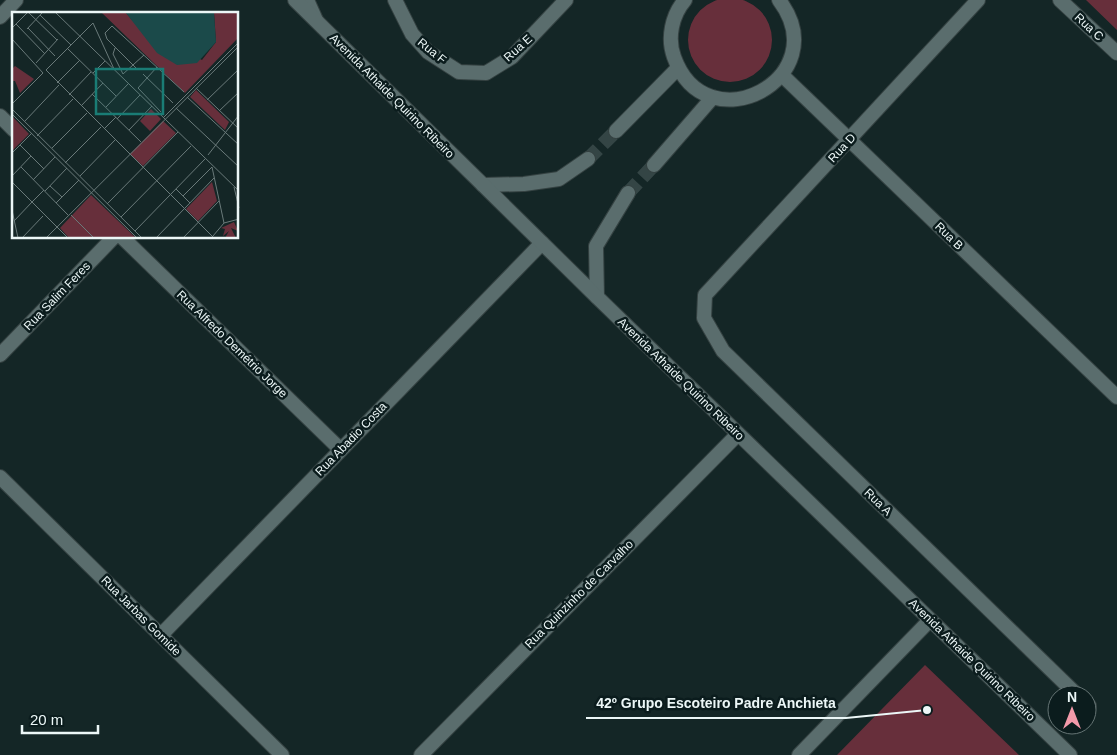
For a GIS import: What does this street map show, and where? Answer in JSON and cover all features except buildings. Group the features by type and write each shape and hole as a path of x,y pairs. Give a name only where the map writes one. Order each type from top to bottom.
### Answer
{"street":[{"path":"0,17 16,0"},
{"name":"Avenida Athaide Quirino Ribeiro","path":"295,0 597,298 1070,755"},
{"path":"307,0 316,21"},
{"name":"Rua F","path":"395,0 412,34 428,52 460,72"},
{"name":"Rua E","path":"460,72 486,73 512,57 566,0"},
{"path":"685,0 679,7 671,27 671,48 678,68 699,91 713,97 732,100 751,97 768,88 782,75 792,55 794,32 788,12 779,0"},
{"name":"Rua D","path":"705,295 978,0"},
{"name":"Rua C","path":"1060,0 1117,53"},
{"path":"616,131 678,68"},
{"name":"Rua B","path":"782,75 1117,397"},
{"path":"654,165 713,97"},
{"path":"0,116 12,128"},
{"path":"483,185 524,184 560,179 588,159"},
{"path":"597,298 596,246 628,193"},
{"name":"Rua Salim Feres","path":"0,355 112,239"},
{"name":"Rua Alfredo Demétrio Jorge","path":"124,239 341,450"},
{"name":"Rua Abadio Costa","path":"161,635 542,244"},
{"name":"Rua A","path":"705,295 704,318 723,351 1068,685"},
{"name":"Rua Quinzinho de Carvalho","path":"421,755 738,434"},
{"name":"Rua Jarbas Gomide","path":"0,477 282,755"},
{"path":"799,755 930,620"}],"shaded area":[{"path":"722,-1 738,-1 753,5 765,17 771,32 771,48 765,63 753,75 738,81 722,81 707,75 695,63 689,48 689,32 695,17 707,5"},
{"path":"1086,0 1117,0 1117,30"},
{"path":"925,665 1019,755 837,755"}],"tunnel":[{"path":"588,159 616,131"},
{"path":"628,193 654,165"}],"place":[{"name":"42º Grupo Escoteiro Padre Anchieta","path":"927,710"}]}
